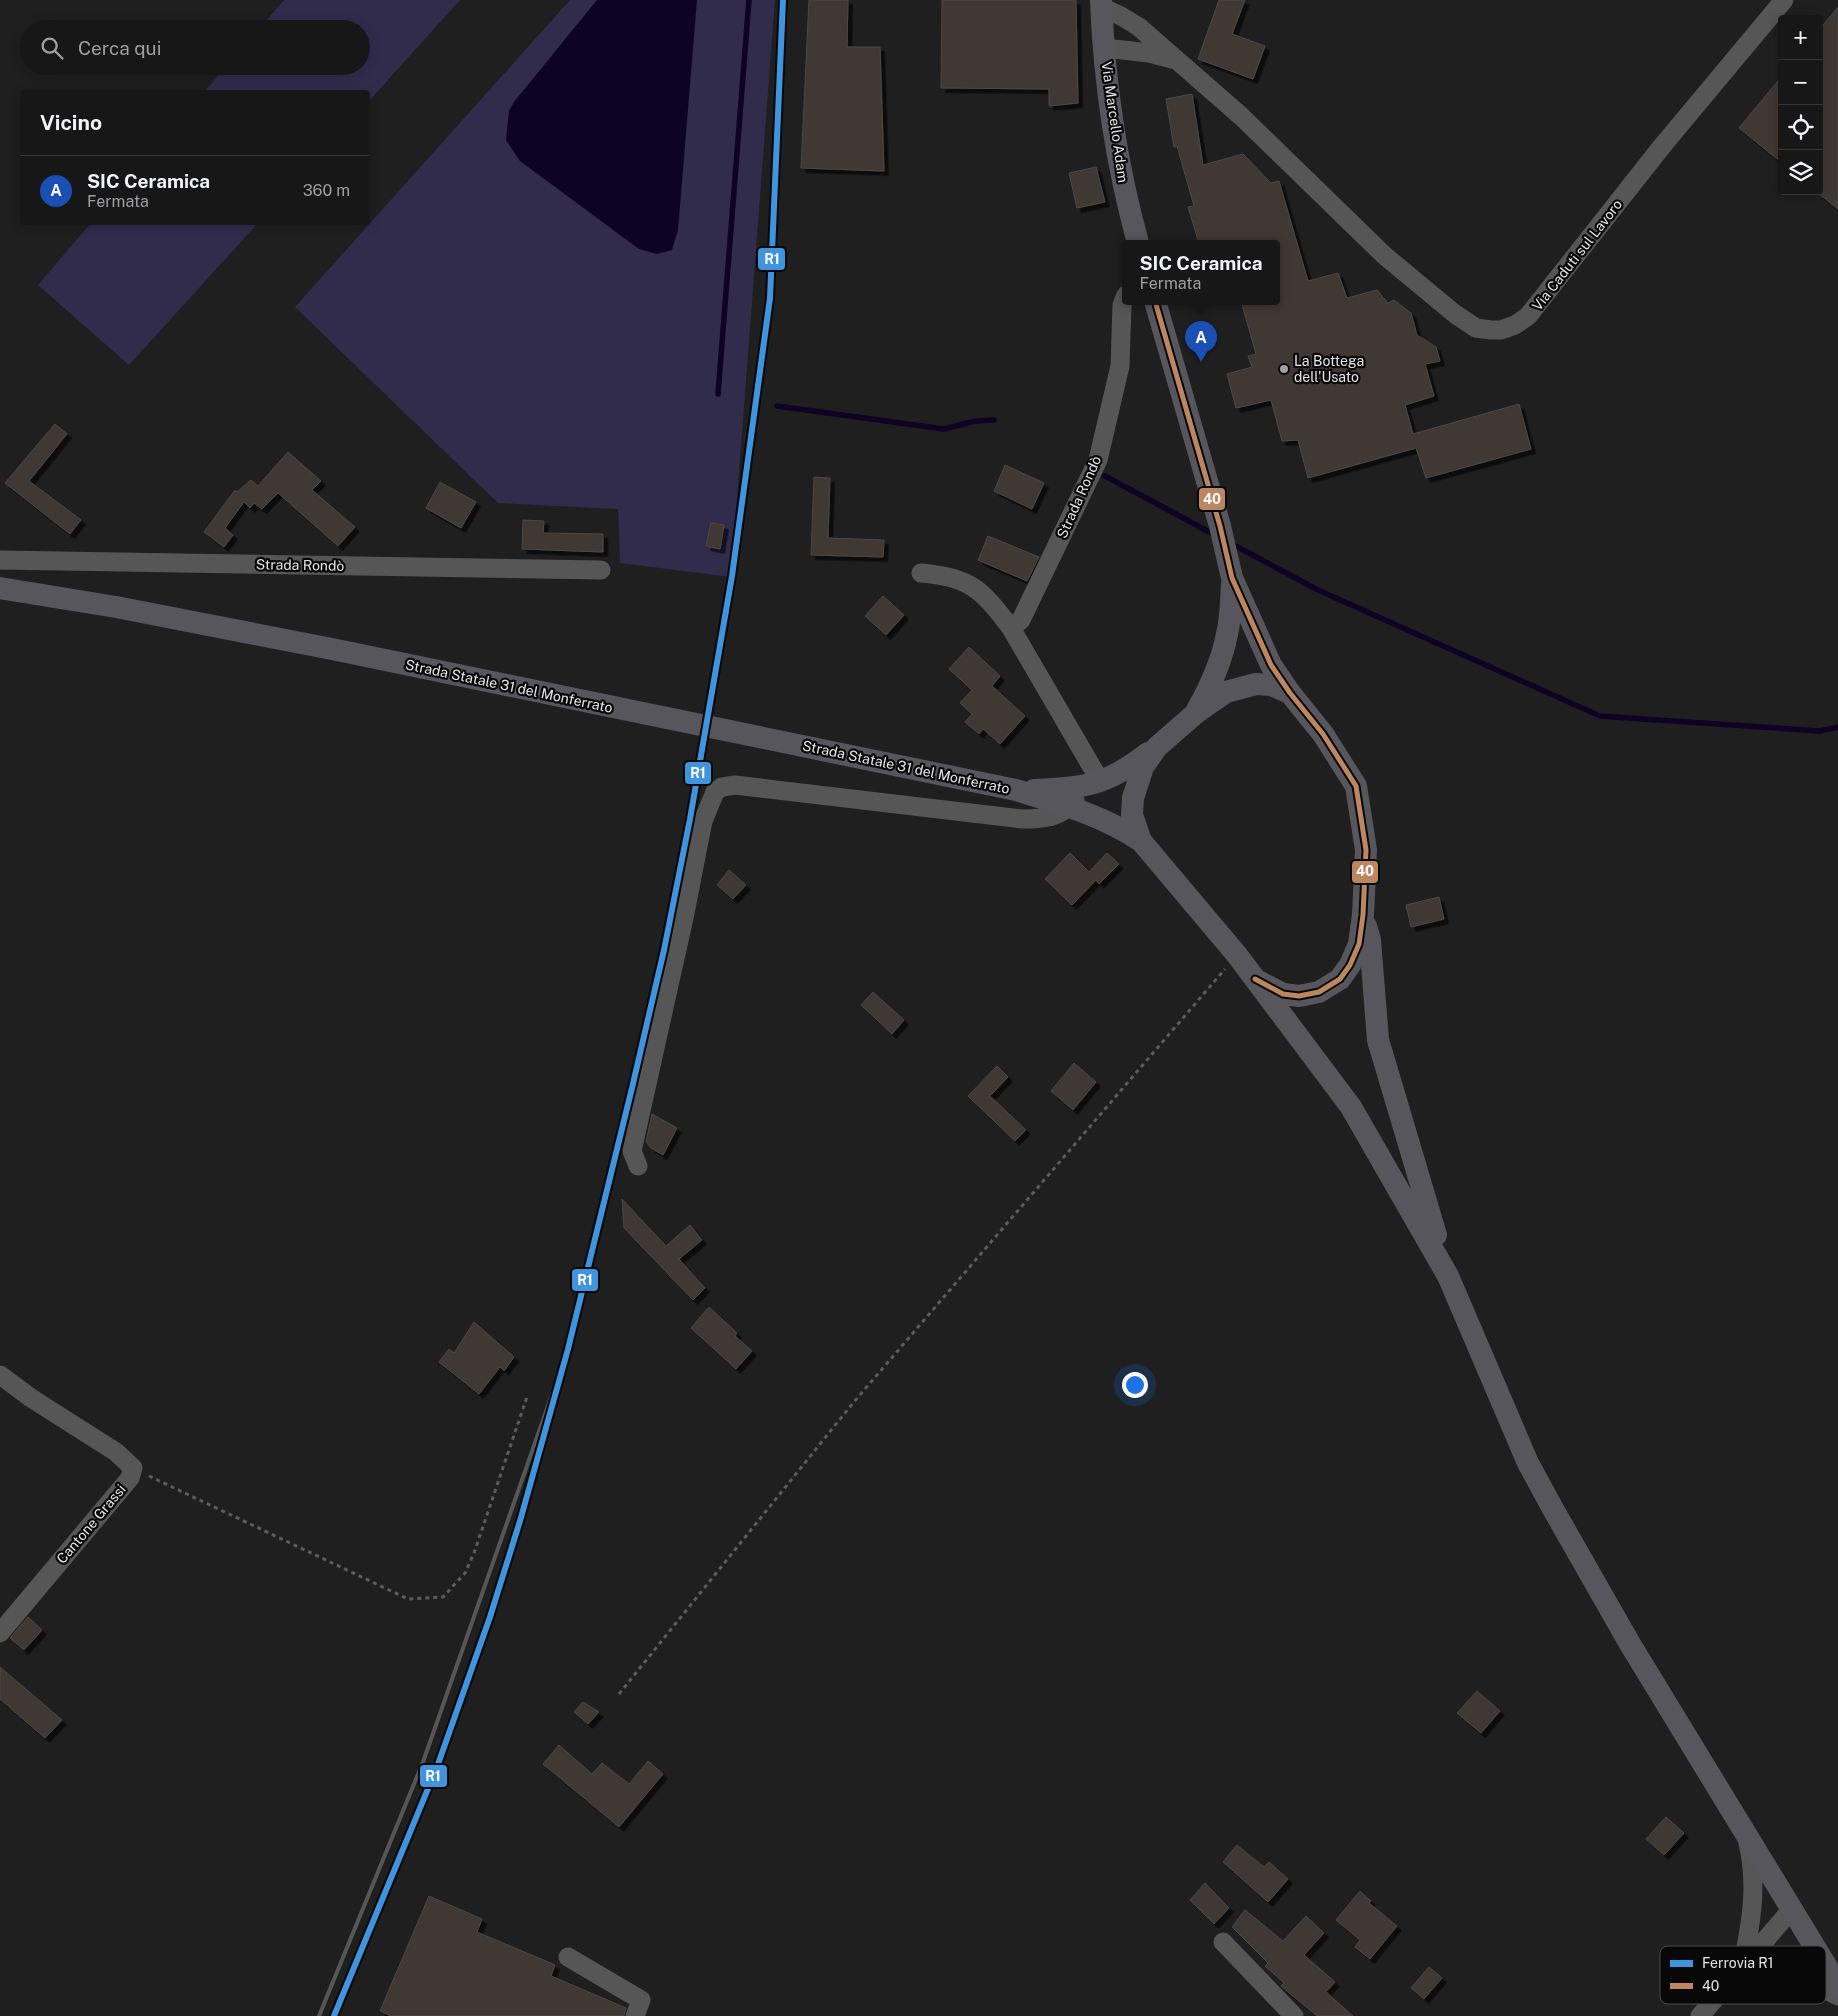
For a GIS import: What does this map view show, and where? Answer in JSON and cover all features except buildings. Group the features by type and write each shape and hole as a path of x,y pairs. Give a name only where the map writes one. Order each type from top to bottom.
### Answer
{"main road":[{"name":"Via Marcello Adam","path":"1101,4 1111,108 1129,208 1137,240"},
{"path":"1155,305 1220,526 1230,570 1272,665 1290,693 1323,734 1356,786 1366,850 1363,915 1359,944 1350,965 1340,979 1330,987 1319,992 1299,996 1282,994 1255,980"},
{"path":"1196,714 1207,692 1224,646 1230,614 1230,570"},
{"name":"Strada Statale 31 del Monferrato","path":"0,588 144,612 1016,790 1070,807 1120,826 1141,841"},
{"path":"1290,693 1271,686 1256,684 1241,687 1226,692 1196,714 1157,747 1143,767 1133,798 1132,815 1141,841 1237,955 1351,1107 1448,1276"},
{"name":"Strada Statale 31 del Monferrato","path":"1016,790 1072,788 1094,783 1130,768 1157,747"},
{"path":"1363,915 1370,940 1378,1040 1448,1276 1528,1463 1548,1502 1630,1644 1814,1946"},
{"path":"1826,1966 1838,1985"}],"street":[{"name":"Via Caduti sul Lavoro","path":"1101,4 1139,27 1173,59 1242,117 1385,256 1455,314 1476,328 1501,330 1514,325 1528,316 1663,146 1784,0"},
{"name":"Via Caduti sul Lavoro","path":"1105,48 1149,53 1173,59"},
{"name":"Strada Rondò","path":"1012,628 1021,620 1098,460 1120,366 1122,305"},
{"name":"Strada Rondò","path":"0,560 601,570"},
{"path":"638,1166 632,1151 684,918 703,821 715,792 722,787 735,785 1022,819 1053,816 1070,807 1094,783 1012,628 985,594 970,585 941,575 921,573"},
{"name":"Cantone Grassi","path":"0,1375 31,1398 116,1452 133,1468 130,1478 0,1633"},
{"path":"1746,1837 1753,1864 1754,1887 1751,1925 1747,1946"},
{"path":"1760,1946 1791,1910"},
{"path":"1223,1942 1294,2016"},
{"path":"568,1957 641,2000 635,2016"},
{"path":"1826,1990 1838,1996"},
{"path":"1700,2016 1710,2004"}],"path":[{"path":"619,1694 853,1403 1237,955"},
{"path":"133,1468 408,1599 443,1598 465,1573 474,1553 527,1397"}],"shaded area":[{"path":"284,0 460,0 370,100 370,90 206,90 219,75 370,75 370,20 267,20"},
{"path":"570,0 775,0 731,577 620,563 618,509 498,503 295,307"},
{"path":"597,0 697,0 678,230 672,250 657,254 639,249 520,161 506,140 509,111 514,102"},
{"path":"89,225 256,225 129,365 38,285"}],"waterway":[{"path":"718,394 749,0"},
{"path":"777,406 944,429 975,421 994,420"},
{"path":"1105,476 1215,535"},
{"path":"1230,543 1318,590 1600,716 1820,731 1838,727"}],"railway":[{"path":"319,2016 423,1762 568,1349"}],"rail line":[{"name":"R1","path":"334,2016 437,1767 490,1617 520,1521 568,1349 664,950 690,819 732,576 770,298 783,0"}],"transit line":[{"name":"40","path":"1156,305 1220,526 1232,578 1271,665 1290,693 1323,734 1356,786 1366,850 1363,915 1359,944 1350,965 1340,979 1319,992 1299,996 1283,994 1255,979"}],"place":[{"name":"SIC Ceramica","path":"1201,362"},
{"name":"La Bottega dell'Usato","path":"1284,369"}]}
